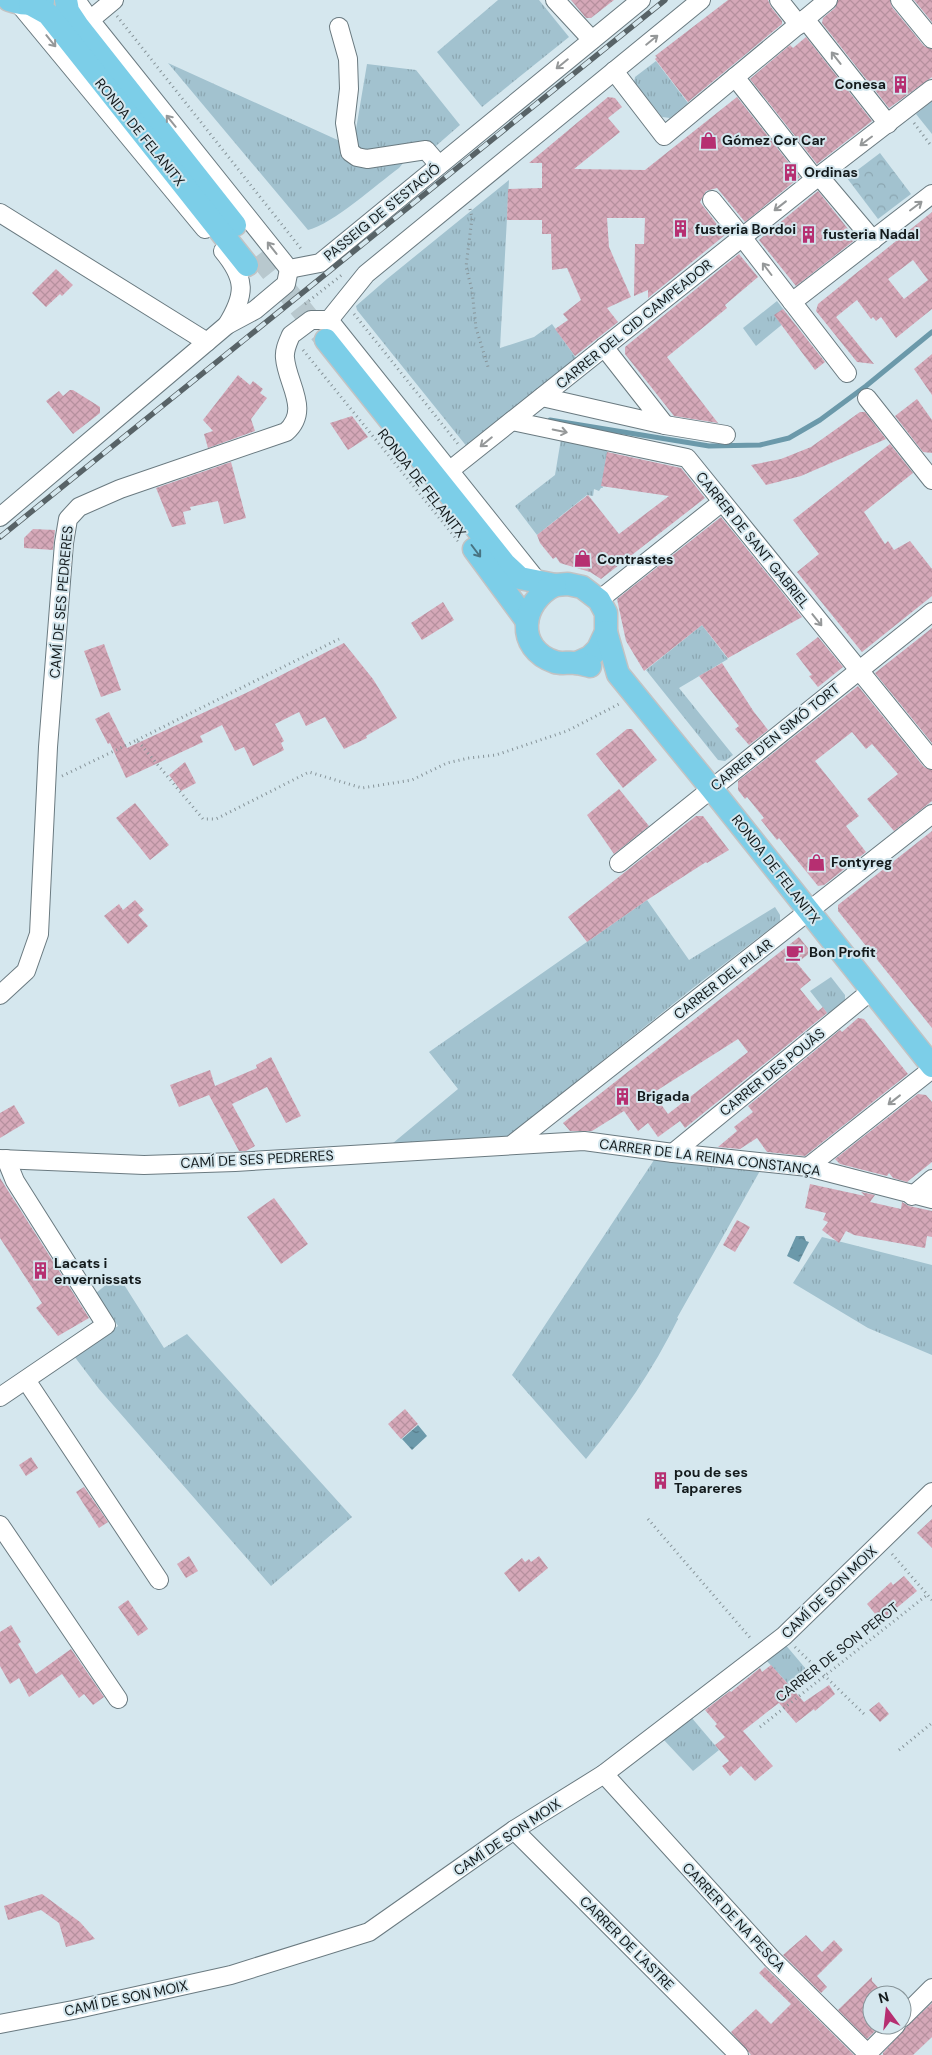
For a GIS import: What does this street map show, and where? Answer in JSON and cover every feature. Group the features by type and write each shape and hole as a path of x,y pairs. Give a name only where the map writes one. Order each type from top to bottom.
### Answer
{"main road":[{"name":"RONDA DE FELANITX","path":"26,2 48,14 253,260 78,26 68,11 66,0"},
{"name":"RONDA DE FELANITX","path":"324,336 506,564 520,578 547,584"},
{"name":"RONDA DE FELANITX","path":"324,336 527,621"},
{"path":"547,584 568,584 582,587 599,600 606,613 606,632 618,674 577,663 556,663 541,654 532,644 528,634 527,621 531,606 547,584"},
{"path":"577,663 590,657 598,649 606,632"},
{"name":"RONDA DE FELANITX","path":"618,674 712,788 932,1068"}],"street":[{"path":"0,517 207,342 228,325 254,310 286,284 289,269 76,0"},
{"path":"555,0 592,40"},
{"name":"PASSEIG DE S'ESTACIÓ","path":"289,269 320,264 641,0"},
{"path":"324,336 366,274 701,0"},
{"path":"779,0 802,22 888,124"},
{"path":"614,71 664,136 828,0"},
{"path":"900,0 932,39"},
{"path":"26,2 235,266 240,278 241,293 237,309 228,325"},
{"path":"90,20 111,3"},
{"path":"339,27 348,59 349,89 345,123 350,152 357,157 367,159 426,150 439,165"},
{"path":"735,78 817,178 873,240"},
{"name":"CARRER DEL CID CAMPEADOR","path":"449,472 742,236 932,89"},
{"path":"792,302 932,194"},
{"path":"712,200 742,236 847,373"},
{"path":"0,213 207,342"},
{"path":"291,335 311,320 449,472 547,584"},
{"name":"CAMÍ DE SES PEDRERES","path":"0,994 26,971 39,934 47,783 64,543 68,519 79,506 286,432 294,425 297,402 285,358 291,335"},
{"path":"604,348 665,425"},
{"path":"542,397 665,425 726,435"},
{"path":"867,398 930,475"},
{"name":"CARRER DE SANT GABRIEL","path":"512,421 687,458 932,760"},
{"path":"599,600 722,502"},
{"name":"CARRER D'EN SIMÓ TORT","path":"619,863 932,612"},
{"name":"CARRER DEL PILAR","path":"514,1143 932,814"},
{"name":"CARRER DES POUÀS","path":"673,1153 872,992"},
{"path":"808,1167 932,1068"},
{"name":"CARRER DE LA REINA CONSTANÇA","path":"514,1143 584,1140 673,1153 808,1167 932,1200"},
{"name":"CAMÍ DE SES PEDRERES","path":"3,1159 144,1165 235,1162 514,1143"},
{"path":"0,1397 106,1325 3,1159"},
{"path":"912,1196 932,1179"},
{"path":"26,1380 159,1580"},
{"name":"CAMÍ DE SON MOIX","path":"0,2024 231,1975 369,1932 514,1830 604,1774 784,1636 932,1492"},
{"path":"0,1525 118,1698"},
{"name":"CARRER DE NA PESCA","path":"604,1774 772,1959 867,2054"},
{"name":"CARRER DE L'ASTRE","path":"514,1830 739,2055"},
{"path":"912,2008 932,1988"},
{"path":"867,2054 886,2035"}],"path":[{"path":"111,3 303,251 310,251"},
{"path":"905,111 932,147"},
{"path":"462,213 470,207 472,218 466,267 476,328 489,370"},
{"path":"298,310 344,273"},
{"path":"352,311 468,456"},
{"path":"291,335 463,547"},
{"path":"47,783 339,640"},
{"path":"137,740 203,819 216,819 309,772 362,788 412,780 447,763 496,755 567,731 620,704 615,697"},
{"path":"648,1519 763,1652"},
{"path":"882,1542 932,1600"},
{"name":"CARRER DE SON PEROT","path":"760,1727 927,1595"},
{"path":"784,1636 864,1714"},
{"path":"900,1750 932,1723"}],"green space":[{"path":"498,0 539,0 569,37 482,107 437,52"},
{"path":"656,61 688,103 670,118 662,117 634,82 635,77"},
{"path":"168,63 353,147 367,64 416,70 460,125 421,159 404,162 355,203 330,220 308,230"},
{"path":"932,101 932,134 916,114"},
{"path":"880,153 911,194 878,219 847,178"},
{"path":"509,180 500,348 534,337 552,324 576,358 468,448 357,310 356,306"},
{"path":"777,301 790,318 756,346 743,328"},
{"path":"561,439 608,447 603,488 599,491 594,489 593,496 587,495 537,535 515,506 555,475"},
{"path":"702,625 728,659 679,688 733,755 725,761 718,760 646,670"},
{"path":"647,900 689,960 775,907 780,915 780,921 693,988 500,1143 387,1148 458,1089 429,1052"},
{"path":"831,977 845,995 845,1001 828,1014 810,991"},
{"path":"654,1160 761,1169 647,1374 612,1426 586,1459 512,1375"},
{"path":"822,1237 932,1265 932,1355 868,1328 793,1283"},
{"path":"118,1275 164,1348 187,1334 352,1517 271,1586 99,1389 74,1356 118,1326 96,1293"},
{"path":"784,1643 811,1675 794,1690 764,1658"},
{"path":"691,1717 719,1750 693,1771 663,1739"}],"water":[{"path":"796,1236 804,1236 806,1241 809,1242 799,1262 787,1256"},
{"path":"418,1425 427,1436 412,1450 402,1439"}],"building":[{"path":"571,0 614,0 591,18 586,18"},
{"path":"728,0 768,0 782,21 782,24 688,102 655,59 657,57 655,56"},
{"path":"838,0 890,0 892,7 924,46 932,49 932,77 889,108 822,23 823,18 835,8"},
{"path":"914,0 932,0 932,22"},
{"path":"806,37 872,121 817,164 750,79 790,45 793,48"},
{"path":"608,97 615,98 622,107 608,118 620,132 574,169 645,170 737,97 800,177 745,222 717,188 706,191 700,202 725,235 648,298 648,290 634,296 635,244 644,244 645,218 607,218 609,247 631,297 607,308 618,322 575,356 555,329 568,320 563,314 581,300 567,268 552,270 551,234 542,234 542,220 507,220 508,189 542,188 542,163 529,163"},
{"name":"fusteria Nadal","path":"818,191 856,239 796,286 759,240"},
{"path":"932,212 932,309 896,338 881,317 876,321 873,317 871,319 857,300 836,317 874,364 857,362 816,311 818,304","holes":["913,260 928,280 904,299 888,279"]},
{"path":"739,254 758,277 725,305 727,308 667,357 718,423 674,416 625,354 625,347"},
{"path":"56,269 73,285 62,296 60,294 46,307 32,293"},
{"path":"783,309 825,362 815,370 774,315"},
{"path":"932,354 932,395 914,369"},
{"path":"238,375 250,385 253,381 263,389 260,393 267,398 251,419 255,431 208,448 204,434 213,431 203,420"},
{"path":"70,390 100,407 100,413 73,434 46,401 59,391 63,396"},
{"path":"917,399 932,420 932,453 923,452 895,416"},
{"path":"860,412 865,412 886,439 801,476 766,485 751,465 781,459 811,447"},
{"path":"352,416 368,437 348,450 330,423"},
{"path":"890,444 913,473 864,512 885,544 888,541 894,550 910,541 932,569 932,596 862,652 797,572 819,554 793,520"},
{"path":"607,452 681,468 705,498 601,579 590,572 560,563 556,557 553,559 540,543 537,535 588,495 619,534 669,496 601,486"},
{"path":"231,462 246,518 224,524 218,501 190,507 191,510 183,512 186,524 172,527 156,488"},
{"path":"721,517 802,617 728,658 702,625 644,671 626,641 617,599"},
{"path":"33,529 55,530 53,550 24,548 24,538"},
{"path":"443,602 454,620 422,640 411,623"},
{"path":"932,628 932,743 875,673"},
{"path":"818,637 843,667 818,687 809,676 812,675 796,654"},
{"path":"344,643 373,679 397,718 366,736 367,738 344,749 325,717 306,726 299,712 275,724 284,741 281,743 284,750 253,766 244,747 235,751 222,725 200,736 203,742 126,778 110,743 108,744 95,719 109,712 127,748 246,693"},
{"path":"104,644 121,690 101,697 84,651"},
{"path":"722,663 768,730 749,745 735,729 739,726 699,676"},
{"path":"858,686 924,767 932,770 932,801 894,831 867,799 898,774 872,744 866,749 852,732 815,761 859,816 846,826 866,852 824,885 818,886 779,838 777,840 761,820 764,818 747,797 745,799 738,790 738,781"},
{"path":"627,729 632,729 657,760 623,788 596,754"},
{"path":"185,762 196,783 181,791 169,775"},
{"path":"619,789 649,826 614,854 587,815"},
{"path":"135,803 169,845 150,860 116,818"},
{"path":"696,816 703,816 729,850 706,862 647,900 587,942 568,917"},
{"path":"932,831 932,1028 838,911 838,905"},
{"path":"135,900 144,910 138,915 148,926 128,944 104,916 119,904 123,910"},
{"path":"799,937 811,952 797,963 811,980 800,989 818,1011 823,1007 827,1013 685,1128 680,1121 658,1137 648,1123 638,1131 624,1111 592,1131 570,1131 563,1123","holes":["738,1039 748,1052 668,1114 653,1093"]},
{"path":"858,1018 864,1019 908,1074 805,1156 767,1152 757,1138 740,1149 718,1147 737,1131 734,1127 753,1112 748,1106 840,1030 842,1032"},
{"path":"271,1057 301,1116 286,1123 267,1087 232,1104 255,1146 246,1151 239,1151 209,1095 179,1107 170,1085 210,1070 215,1086 257,1068 256,1065"},
{"path":"918,1094 926,1095 932,1102 932,1162 907,1182 893,1178 889,1173 887,1176 840,1164 835,1159"},
{"path":"14,1105 25,1123 0,1138 0,1113"},
{"name":"Lacats i envernissats","path":"0,1178 89,1318 58,1336 36,1308 42,1303 0,1238"},
{"path":"810,1184 865,1196 861,1192 875,1195 870,1202 901,1209 902,1202 909,1206 932,1211 932,1237 927,1236 925,1248 854,1235 846,1231 839,1243 822,1230 828,1222 823,1220 826,1213 805,1208"},
{"path":"274,1198 308,1244 281,1264 247,1217"},
{"path":"737,1220 750,1227 735,1252 723,1245"},
{"path":"405,1409 418,1424 401,1439 388,1424"},
{"path":"31,1457 38,1468 26,1476 19,1465"},
{"path":"84,1487 108,1522 99,1528 76,1492"},
{"path":"932,1519 932,1548 917,1533"},
{"path":"189,1556 198,1571 186,1578 177,1564"},
{"path":"539,1556 548,1568 519,1592 504,1573 522,1558 525,1562 529,1559 531,1562"},
{"path":"904,1576 917,1591 881,1621 867,1604 891,1582 893,1585"},
{"path":"128,1600 148,1629 138,1636 118,1607"},
{"path":"11,1625 21,1642 18,1644 36,1674 71,1649 104,1697 93,1705 84,1694 79,1698 62,1674 29,1697 19,1678 10,1684 0,1666 0,1632"},
{"path":"771,1665 804,1702 829,1685 835,1694 815,1711 814,1709 796,1723 779,1703 767,1712 743,1731 773,1766 755,1781 741,1766 730,1776 722,1766 729,1761 715,1745 725,1737 705,1710 760,1668 762,1672"},
{"path":"879,1702 889,1714 880,1722 869,1710"},
{"path":"42,1894 80,1922 95,1939 66,1947 59,1923 41,1910 8,1920 4,1906"},
{"path":"806,1935 822,1952 834,1940 843,1950 817,1976 827,1987 821,1993 783,1955"},
{"path":"765,1967 854,2055 751,2055 731,2032 756,2009 771,2024 791,2004 759,1973"},
{"path":"872,1977 872,1981 876,1985 864,1985"},
{"path":"862,1987 862,2034 838,2010"},
{"path":"932,2003 932,2037 913,2055 883,2055 899,2035 912,2035 912,2021"},
{"path":"863,2035 871,2035 867,2039"}],"waterway":[{"path":"550,420 709,446 760,445 789,438 820,420 866,386 932,332"}],"tunnel":[{"path":"258,255 326,340"}],"railway":[{"path":"0,537 665,0"}],"place":[{"name":"Conesa","path":"900,84"},
{"name":"Gómez Cor Car","path":"708,140"},
{"name":"Ordinas","path":"790,172"},
{"name":"fusteria Bordoi","path":"681,229"},
{"name":"fusteria Nadal","path":"809,234"},
{"name":"Contrastes","path":"583,559"},
{"name":"Fontyreg","path":"817,862"},
{"name":"Bon Profit","path":"795,952"},
{"name":"Brigada","path":"623,1096"},
{"name":"Lacats i envernissats","path":"40,1271"},
{"name":"pou de ses Tapareres","path":"660,1480"}]}
